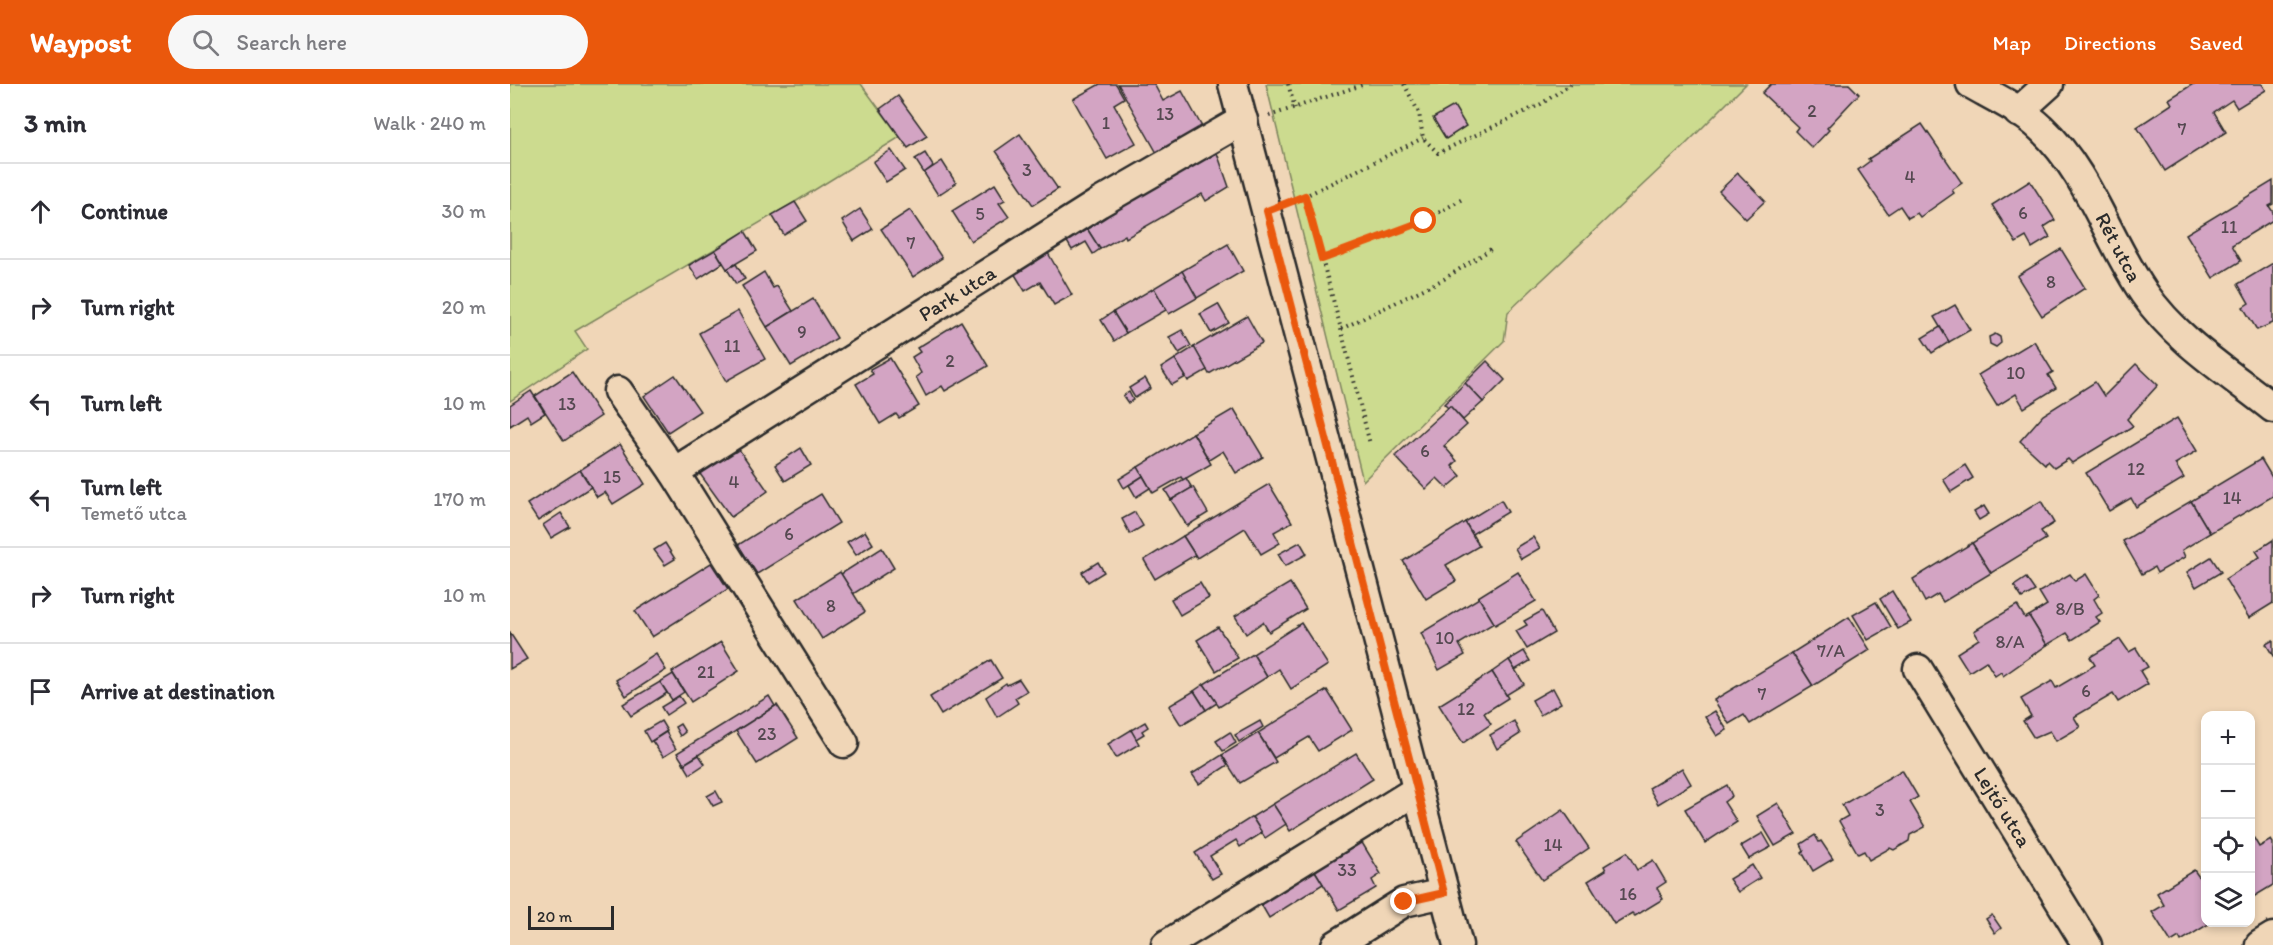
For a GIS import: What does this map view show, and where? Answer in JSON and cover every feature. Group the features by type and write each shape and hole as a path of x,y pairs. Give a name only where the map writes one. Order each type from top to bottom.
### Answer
{"street":[{"path":"1233,84 1458,945"},
{"name":"Rét utca","path":"1971,84 2039,126 2061,149 2084,182 2144,293 2161,314 2186,339 2273,408"},
{"path":"2018,112 2049,84"},
{"name":"Park utca","path":"674,472 1089,209 1243,120"},
{"path":"618,391 674,472 844,743"},
{"name":"Lejtő utca","path":"1918,669 2087,945"},
{"path":"1166,945 1417,789"},
{"path":"1336,945 1404,902 1444,893"},
{"path":"2260,945 2273,937"}],"path":[{"path":"1288,84 1295,108"},
{"path":"1243,120 1274,115 1365,84"},
{"path":"1404,84 1419,113 1423,138 1438,153 1541,104 1571,84"},
{"path":"1267,211 1305,196 1423,138"},
{"path":"1305,196 1370,444"},
{"path":"1322,259 1424,221 1464,198"},
{"path":"1341,329 1444,279 1494,247"}],"green space":[{"path":"510,84 861,84 900,137 795,202 575,331 587,349 510,401"},
{"path":"1266,84 1746,84 1682,148 1508,312 1504,341 1363,481"}],"building":[{"path":"1100,84 1116,84 1124,98 1114,104 1136,143 1107,159 1073,99"},
{"path":"1118,84 1154,84 1163,101 1182,91 1202,127 1157,153"},
{"path":"1771,84 1849,84 1859,94 1827,128 1829,130 1812,148 1795,131 1798,127 1762,93"},
{"path":"2193,84 2262,84 2266,90 2237,108 2232,100 2214,112 2226,132 2165,171 2137,127 2172,104 2169,99"},
{"path":"898,96 927,136 908,148 880,109"},
{"path":"1454,106 1466,126 1446,139 1433,118"},
{"path":"1922,124 1962,183 1952,190 1954,193 1920,217 1917,213 1908,218 1900,206 1888,214 1858,170 1870,161 1868,159"},
{"path":"1020,134 1058,189 1033,205 996,151"},
{"path":"891,150 905,170 886,182 873,162"},
{"path":"1216,150 1229,187 1206,201 1202,194 1126,238 1125,235 1100,249 1086,227"},
{"path":"925,153 933,166 924,173 915,159"},
{"path":"942,161 956,183 938,195 924,173"},
{"path":"1738,173 1765,201 1746,219 1719,191"},
{"path":"2030,181 2055,220 2044,227 2050,237 2032,248 2026,237 2016,243 1992,205"},
{"path":"2273,181 2273,204 2269,206 2273,212 2273,220 2232,245 2241,261 2213,278 2186,234"},
{"path":"995,184 1005,200 999,203 1009,217 971,241 952,211"},
{"path":"795,202 807,221 784,235 772,215"},
{"path":"860,209 873,229 854,241 842,221"},
{"path":"910,210 942,258 913,277 881,229"},
{"path":"1086,227 1100,249 1093,254 1086,242 1072,250 1066,240"},
{"path":"745,231 757,251 727,269 715,250"},
{"path":"1228,244 1243,271 1197,298 1182,271"},
{"path":"2061,249 2085,288 2042,316 2017,276"},
{"path":"715,250 723,263 698,279 689,265"},
{"path":"1048,253 1072,295 1054,305 1040,282 1025,291 1014,273"},
{"path":"2273,263 2273,323 2257,330 2243,307 2249,303 2238,284"},
{"path":"736,264 745,279 736,284 727,269"},
{"path":"1182,271 1197,298 1169,314 1154,288"},
{"path":"764,272 773,288 777,286 793,311 767,327 742,286"},
{"path":"1154,288 1166,310 1126,333 1113,312"},
{"path":"813,299 837,338 791,366 767,327"},
{"path":"1218,304 1229,323 1211,333 1200,314"},
{"path":"1955,305 1970,330 1949,342 1934,317"},
{"path":"738,311 765,359 726,381 699,333"},
{"path":"1113,312 1126,333 1114,341 1101,320"},
{"path":"1247,316 1262,343 1209,374 1194,347"},
{"path":"961,321 988,366 945,391 942,386 926,396 916,377 921,373 912,357 920,352 917,348"},
{"path":"1940,327 1949,342 1932,353 1922,338"},
{"path":"1182,330 1191,346 1179,353 1169,337"},
{"path":"1995,334 2000,337 2001,343 1996,347 1990,344 1989,337"},
{"path":"2034,341 2053,372 2048,375 2056,388 2024,408 2016,394 1997,406 1978,375"},
{"path":"1194,347 1207,370 1188,381 1175,359"},
{"path":"890,358 919,406 899,418 896,414 880,424 856,384 873,374 870,369"},
{"path":"1175,359 1186,377 1172,385 1161,368"},
{"path":"1487,361 1505,380 1483,402 1465,383"},
{"path":"2136,364 2158,385 2127,419 2133,426 2072,463 2068,459 2054,468 2047,461 2045,464 2020,441 2043,415 2095,382 2104,396"},
{"path":"572,372 601,416 564,441 535,396"},
{"path":"675,375 700,411 668,432 644,396"},
{"path":"1145,378 1151,388 1135,398 1129,388"},
{"path":"1465,383 1483,402 1463,420 1450,406 1448,408 1444,404"},
{"path":"531,391 545,413 531,422 527,415 510,426 510,405"},
{"path":"1129,392 1133,400 1128,403 1123,396"},
{"path":"1450,406 1467,425 1444,446 1457,461 1452,466 1461,476 1447,488 1437,478 1426,489 1395,456"},
{"path":"1234,409 1263,457 1236,473 1223,451 1209,460 1193,433"},
{"path":"2177,418 2197,451 2175,464 2184,478 2136,507 2131,498 2109,511 2086,473"},
{"path":"1193,433 1211,464 1153,493 1138,467"},
{"path":"620,444 645,484 613,504 605,492 597,497 580,470"},
{"path":"738,448 768,491 731,517 700,474"},
{"path":"801,448 811,465 785,481 775,465"},
{"path":"2261,459 2273,479 2273,496 2210,533 2191,501"},
{"path":"1965,465 1973,478 1951,492 1943,479"},
{"path":"1138,467 1143,476 1124,488 1119,479"},
{"path":"580,470 591,487 538,521 527,504"},
{"path":"1143,476 1150,488 1136,497 1129,485"},
{"path":"1186,478 1192,488 1171,500 1165,490"},
{"path":"1269,484 1292,522 1274,532 1280,543 1261,554 1245,528 1197,558 1183,536"},
{"path":"1193,487 1208,513 1187,526 1171,500"},
{"path":"821,494 839,523 757,574 738,545"},
{"path":"1501,500 1508,512 1472,534 1465,522"},
{"path":"2041,501 2054,523 2041,531 2046,539 1991,573 1972,543"},
{"path":"2191,501 2210,533 2182,550 2185,557 2157,573 2154,567 2142,574 2123,541"},
{"path":"1984,506 1989,514 1979,520 1974,512"},
{"path":"1135,512 1143,526 1130,534 1122,519"},
{"path":"561,513 570,527 551,538 543,525"},
{"path":"1465,522 1479,546 1446,565 1456,581 1426,599 1403,561"},
{"path":"865,531 873,544 856,555 847,542"},
{"path":"1183,536 1195,555 1155,579 1144,560"},
{"path":"1533,537 1540,548 1521,559 1515,548"},
{"path":"2273,540 2273,603 2249,618 2225,579 2260,557 2256,551"},
{"path":"1300,542 1307,554 1285,566 1278,554"},
{"path":"665,543 675,559 665,565 654,550"},
{"path":"1972,543 1991,573 1943,602 1938,594 1925,602 1913,579"},
{"path":"882,548 894,568 853,594 841,574"},
{"path":"2211,557 2221,572 2196,587 2187,572"},
{"path":"1098,562 1104,572 1088,582 1082,572"},
{"path":"711,563 728,589 652,637 635,611"},
{"path":"840,572 865,612 822,639 797,599"},
{"path":"1518,572 1536,601 1495,625 1478,597"},
{"path":"2070,574 2075,581 2086,574 2099,595 2094,599 2102,613 2096,617 2100,622 2072,640 2067,633 2047,645 2029,616 2047,605 2039,592"},
{"path":"2026,578 2035,591 2022,598 2014,586"},
{"path":"1200,583 1209,598 1180,615 1171,599"},
{"path":"1290,583 1306,609 1269,632 1263,622 1246,634 1235,616"},
{"path":"1892,591 1911,622 1898,629 1880,599"},
{"path":"1479,598 1494,623 1459,644 1465,655 1439,670 1421,633"},
{"path":"1876,602 1891,627 1868,640 1853,615"},
{"path":"2017,605 2025,618 2029,616 2047,645 2003,676 2001,672 1995,676 1986,661 1969,672 1957,653 1979,639 1974,631"},
{"path":"1542,611 1554,633 1527,649 1516,631 1527,625 1524,621"},
{"path":"1849,617 1870,650 1813,686 1792,653"},
{"path":"1301,623 1328,665 1291,689 1279,669 1267,677 1253,654"},
{"path":"1218,627 1238,658 1216,671 1197,640"},
{"path":"510,633 527,659 510,669"},
{"path":"2120,639 2129,652 2136,648 2148,667 2140,671 2148,684 2118,702 2113,694 2074,717 2080,727 2056,741 2050,731 2034,738 2023,721 2031,716 2021,699 2052,681 2056,688 2095,665 2090,657"},
{"path":"2273,640 2273,656 2266,644"},
{"path":"721,642 739,671 691,702 672,672"},
{"path":"1524,651 1530,661 1515,670 1509,660"},
{"path":"1792,653 1813,686 1750,724 1744,715 1729,724 1714,700"},
{"path":"656,654 666,670 626,696 616,680"},
{"path":"1253,654 1267,677 1219,707 1204,684"},
{"path":"991,660 1002,678 941,715 930,697"},
{"path":"1509,660 1524,684 1506,695 1492,672"},
{"path":"1492,672 1508,698 1484,713 1491,724 1463,743 1439,705"},
{"path":"673,674 684,692 672,700 660,682"},
{"path":"1019,679 1027,691 1015,698 1018,703 997,717 986,697 1006,683 1007,685"},
{"path":"660,682 667,693 631,716 623,704"},
{"path":"1204,684 1217,703 1206,710 1194,691"},
{"path":"1553,688 1561,703 1540,715 1532,700"},
{"path":"1327,690 1352,730 1318,751 1309,737 1274,758 1258,733"},
{"path":"1194,691 1206,710 1181,725 1169,706"},
{"path":"679,696 684,703 666,715 661,707"},
{"path":"769,696 775,706 684,764 677,753"},
{"path":"777,705 798,738 757,764 736,731"},
{"path":"1715,711 1727,730 1717,736 1705,717"},
{"path":"661,721 667,731 650,742 644,731"},
{"path":"1260,721 1263,727 1239,742 1235,735"},
{"path":"1514,721 1520,734 1497,749 1490,735"},
{"path":"1145,722 1148,727 1142,731 1144,734 1136,739 1131,730"},
{"path":"680,724 685,732 680,736 675,727"},
{"path":"1131,730 1139,744 1116,758 1108,744"},
{"path":"666,732 676,749 663,757 652,741"},
{"path":"1230,732 1236,743 1223,751 1216,741"},
{"path":"1258,733 1276,762 1240,783 1222,755"},
{"path":"1356,753 1373,779 1290,831 1273,804"},
{"path":"699,755 705,764 690,774 684,764"},
{"path":"1222,755 1228,765 1199,784 1192,774"},
{"path":"1682,768 1691,784 1658,804 1649,788"},
{"path":"1902,770 1918,797 1910,802 1925,827 1910,835 1909,841 1894,850 1890,848 1869,860 1864,851 1858,854 1839,821 1848,816 1842,805"},
{"path":"1727,785 1732,796 1724,802 1737,822 1705,843 1685,809"},
{"path":"716,791 722,802 713,806 707,796"},
{"path":"1778,803 1796,834 1775,846 1757,816"},
{"path":"1273,804 1286,824 1265,838 1252,817"},
{"path":"1563,810 1589,848 1542,880 1516,842"},
{"path":"1252,817 1262,833 1240,847 1236,840 1210,856 1221,874 1212,879 1195,853"},
{"path":"1763,833 1771,847 1749,859 1741,846"},
{"path":"1815,835 1833,859 1813,871 1802,852 1804,850 1801,844"},
{"path":"1358,836 1381,874 1372,880 1376,888 1339,910 1312,866"},
{"path":"2255,840 2259,847 2271,840 2273,843 2273,885 2255,896"},
{"path":"1627,852 1637,870 1653,860 1666,882 1657,888 1663,899 1635,916 1632,913 1614,924 1588,881 1606,870 1604,866"},
{"path":"1752,865 1760,878 1738,892 1729,879"},
{"path":"1312,866 1323,884 1269,918 1258,899"},
{"path":"2194,870 2199,877 2201,876 2201,927 2204,927 2181,941 2179,937 2171,942 2152,912 2164,905 2157,893"},
{"path":"1992,915 2001,928 1995,933 1986,919"}],"route":[{"path":"1404,902 1444,893 1267,211 1305,196 1322,259 1424,221"}]}
